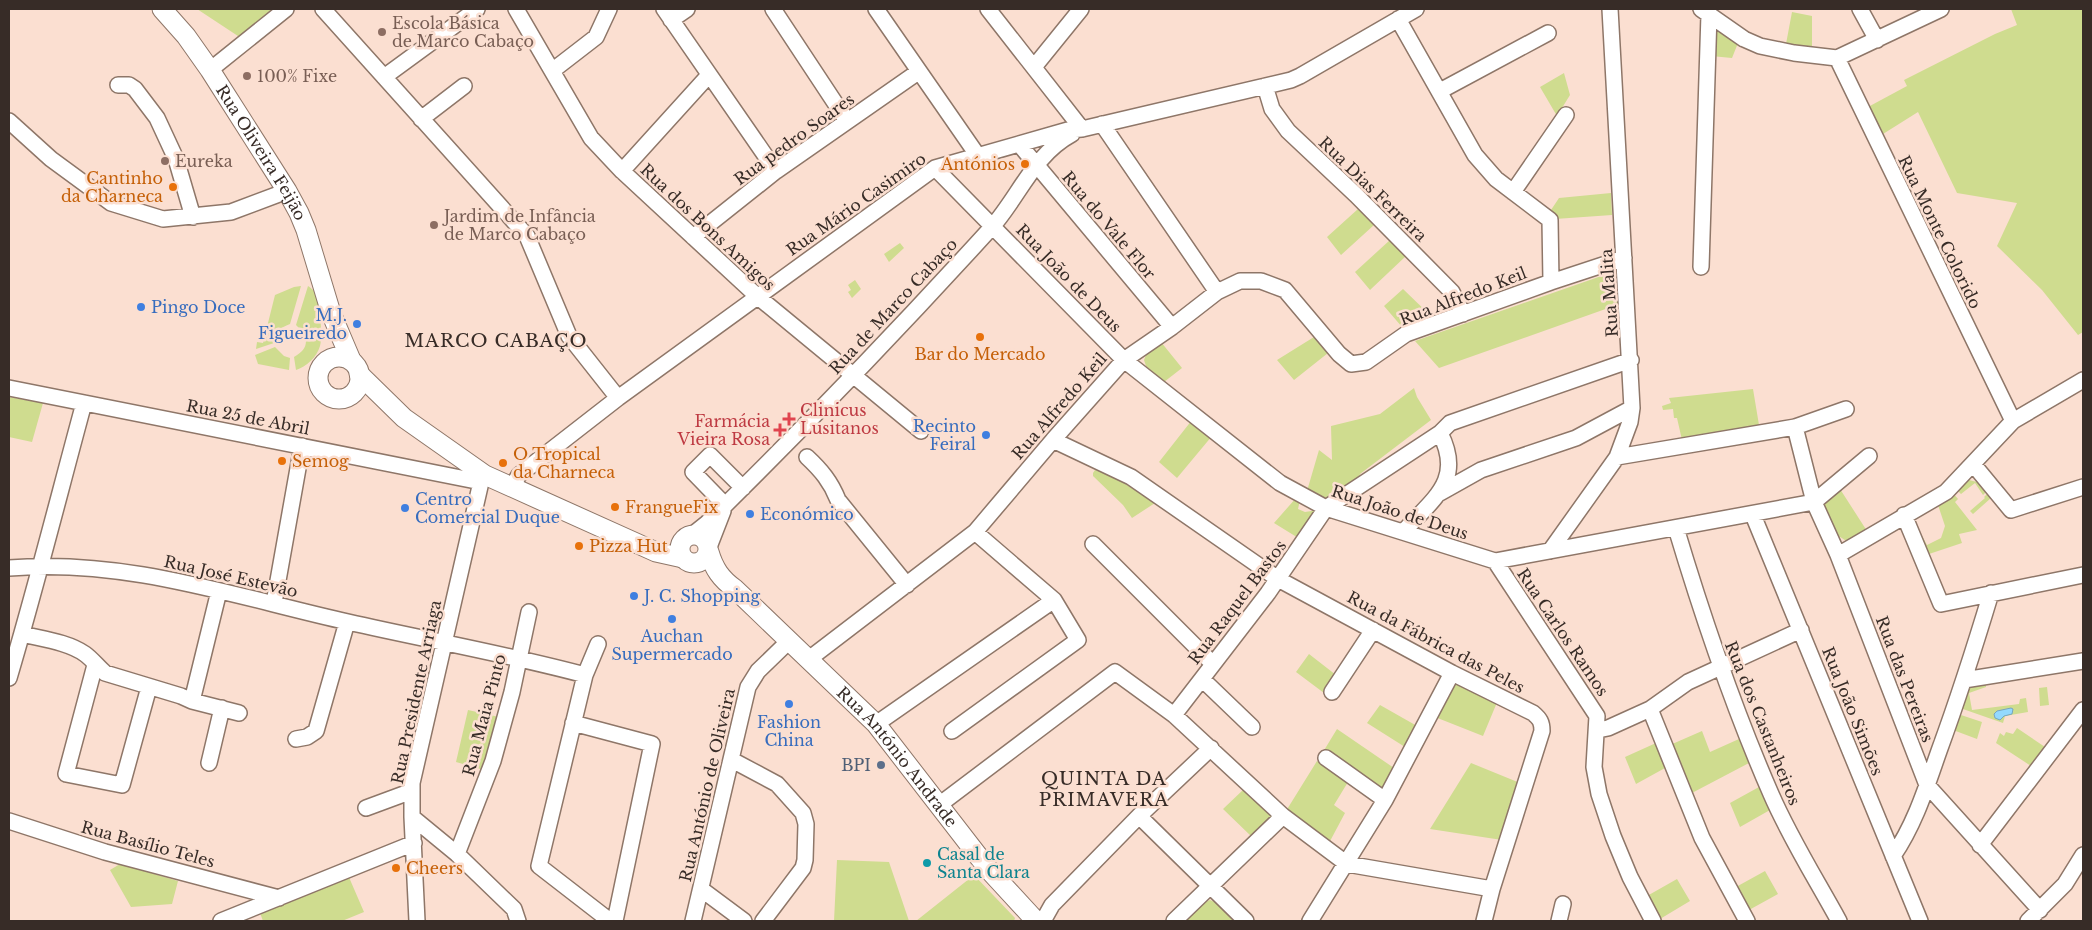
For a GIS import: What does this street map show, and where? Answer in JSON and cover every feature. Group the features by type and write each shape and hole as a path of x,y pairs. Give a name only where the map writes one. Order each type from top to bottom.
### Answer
{"main road":[{"name":"Rua Oliveira Feijão","path":"162,9 186,36 210,70 287,191 306,230 331,312 355,367 394,410 483,478"},
{"name":"Rua Oliveira Feijão","path":"325,363 329,353 331,312"},
{"path":"337,357 355,367 356,388 348,396 338,399 330,397 323,392 319,384 318,374 325,363 337,357"},
{"name":"Rua Oliveira Feijão","path":"348,396 367,399 394,410"},
{"path":"483,478 512,487 633,541 688,549 705,539 709,550"},
{"name":"Rua António Andrade","path":"688,549 708,578 732,595 748,603"},
{"name":"Rua António Andrade","path":"709,550 712,563 723,580 735,589 876,724 989,870 1036,921"}],"street":[{"path":"210,70 286,9"},
{"path":"323,9 527,236 569,336 618,398"},
{"path":"384,77 477,9"},
{"name":"Rua dos Bons Amigos","path":"516,9 591,138 622,171 757,296 921,431"},
{"path":"552,71 596,37 609,9"},
{"path":"687,9 668,14 776,171"},
{"path":"773,9 848,121"},
{"path":"876,9 978,156"},
{"path":"988,9 1082,129"},
{"path":"1034,67 1081,9"},
{"name":"Rua Mário Casimiro","path":"512,487 519,475 618,398 935,168 1068,130 1082,129 1300,76 1416,9"},
{"name":"Rua Malita","path":"1550,551 1618,457 1630,422 1632,408 1631,360 1610,9"},
{"path":"1860,9 1877,40"},
{"path":"1705,11 1744,39 1760,46 1794,53 1836,58 1941,9"},
{"path":"1701,267 1705,11"},
{"path":"1398,19 1475,155 1496,179 1550,220 1551,282"},
{"path":"1440,91 1548,33"},
{"name":"Rua Monte Colorido","path":"1836,58 2013,421"},
{"name":"Rua pedro Soares","path":"693,237 776,171 918,72"},
{"path":"622,171 709,74"},
{"path":"118,85 129,85 135,89 157,118 176,160 193,217"},
{"path":"421,119 464,86"},
{"name":"Rua Dias Ferreira","path":"1265,86 1272,108 1288,131 1356,195 1452,292 1463,314"},
{"path":"1513,192 1566,115"},
{"path":"9,120 51,159 111,203 163,219 231,212 287,191"},
{"path":"1102,124 1217,292"},
{"name":"Rua de Marco Cabaço","path":"688,549 725,505 793,438 993,226 1046,152 1060,141 1082,129"},
{"name":"Rua do Vale Flor","path":"1019,144 1172,327"},
{"name":"Rua João de Deus","path":"935,168 1124,360 1280,483 1326,508 1495,561 1753,515 1814,502 1869,456"},
{"name":"Rua Alfredo Keil","path":"809,659 974,532 1124,360 1172,327 1217,292 1240,281 1261,281 1285,290 1339,354 1351,364 1366,362 1406,334 1624,258"},
{"path":"1326,508 1440,433 1450,423 1631,360"},
{"path":"1838,554 1946,492 2013,421 2083,380"},
{"name":"Rua 25 de Abril","path":"9,388 466,478 483,478"},
{"path":"9,678 42,565 46,542 84,403"},
{"path":"1404,531 1440,493 1482,470 1576,438 1632,408"},
{"path":"1618,457 1794,427 1846,409"},
{"name":"Rua das Pereiras","path":"1794,427 1814,502 1838,554 1927,785 2040,910"},
{"path":"1440,433 1448,449 1450,460 1447,477 1440,493"},
{"name":"Rua da Fábrica das Peles","path":"1053,440 1131,477 1278,578 1452,673 1533,713 1542,723 1542,731 1492,889"},
{"path":"274,603 302,446"},
{"path":"725,505 693,472 710,455 743,488"},
{"path":"807,456 824,473 838,500 907,585"},
{"path":"1973,464 2011,510 2083,487"},
{"name":"Rua Presidente Arriaga","path":"417,921 412,791 444,642 483,478"},
{"name":"Rua de Marco Cabaço","path":"709,550 725,505"},
{"name":"Rua Raquel Bastos","path":"1174,715 1278,578 1326,508"},
{"name":"Rua João Simões","path":"1753,515 1920,921"},
{"path":"1904,516 1940,604 2083,575"},
{"name":"Rua dos Castanheiros","path":"1676,528 1699,605 1737,712 1771,794 1839,921"},
{"path":"952,731 1078,640 1054,600 974,532"},
{"path":"1093,544 1213,664"},
{"name":"Rua Carlos Ramos","path":"1495,561 1594,708 1597,716 1598,730 1594,756 1595,780 1613,836 1653,921"},
{"name":"Rua José Estevão","path":"9,568 42,565 114,569 169,578 347,622 518,657 585,675"},
{"path":"192,701 219,591"},
{"path":"1894,856 1906,838 1919,809 1964,680 1991,594"},
{"path":"876,724 1054,600"},
{"name":"Rua Maia Pinto","path":"456,854 493,761 512,692 529,612"},
{"path":"296,739 306,737 316,731 347,622"},
{"path":"1332,692 1373,630"},
{"path":"1598,730 1608,728 1650,709 1688,682 1801,630"},
{"path":"22,634 72,648 86,655 105,673 192,701 239,712"},
{"name":"Rua António de Oliveira","path":"693,921 748,687 758,671 789,641"},
{"path":"598,644 585,675 539,866 610,921"},
{"path":"1964,680 2083,661"},
{"path":"95,665 66,774 122,785 149,687"},
{"path":"939,805 1115,672 1174,715 1283,816 1346,864 1492,889 1484,921"},
{"path":"1310,921 1385,800 1452,673"},
{"path":"1202,679 1252,727"},
{"path":"209,762 222,708"},
{"path":"1650,709 1702,838 1747,921"},
{"path":"1980,845 2083,710"},
{"path":"573,723 652,744 615,921"},
{"path":"1043,921 1052,905 1139,816 1211,748"},
{"path":"1326,758 1385,800"},
{"path":"732,760 778,784 803,813 806,820 806,860 803,868 763,921"},
{"path":"366,808 412,791"},
{"path":"1139,816 1246,921"},
{"path":"1174,921 1283,816"},
{"path":"412,817 456,854 514,909 518,921"},
{"name":"Rua Basílio Teles","path":"9,822 104,852 279,898"},
{"path":"221,921 414,843"},
{"path":"2028,921 2065,884 2083,855"},
{"path":"701,889 744,921"},
{"path":"1559,921 1563,904"}],"green space":[{"path":"197,9 276,9 241,38"},
{"path":"2011,9 2083,9 2083,332 2078,335 2042,290 1997,246 2017,203 1957,193 1918,112 1883,134 1868,107 1907,86 1904,80 1995,34 2017,25"},
{"path":"1792,12 1812,16 1812,47 1786,44"},
{"path":"1716,28 1738,43 1732,58 1711,56"},
{"path":"1564,73 1570,95 1557,116 1540,87"},
{"path":"1611,193 1612,215 1555,219 1549,213 1559,198"},
{"path":"1358,209 1374,225 1341,255 1327,237"},
{"path":"1390,240 1406,256 1370,290 1355,272"},
{"path":"900,243 904,248 889,262 884,254"},
{"path":"1610,273 1616,278 1618,305 1439,368 1415,341"},
{"path":"855,280 861,289 852,298 848,292 851,290 848,285"},
{"path":"301,286 290,324 279,331 274,343 256,349 257,342 263,343 275,295"},
{"path":"308,286 314,291 318,302 321,341 319,350 314,358 296,370 294,357 303,350 306,342 305,334 296,325"},
{"path":"1403,289 1432,317 1402,327 1384,306"},
{"path":"1314,337 1328,353 1294,380 1277,360"},
{"path":"1161,342 1182,368 1164,382 1146,366 1144,360 1146,355"},
{"path":"275,347 284,356 290,358 289,370 258,364 255,355"},
{"path":"1414,388 1417,397 1431,420 1360,474 1357,484 1329,500 1307,491 1319,450 1332,460 1331,426 1380,414"},
{"path":"1753,389 1759,425 1682,440 1677,418 1674,418 1673,409 1663,410 1662,406 1671,403 1669,398"},
{"path":"9,397 43,403 32,442 9,437"},
{"path":"1192,420 1212,436 1177,478 1159,462"},
{"path":"1095,470 1110,474 1155,503 1132,518 1123,505 1093,476"},
{"path":"1969,480 1977,482 1986,492 1983,495 1975,483 1961,494 1956,489"},
{"path":"1840,489 1867,531 1848,542 1837,535 1823,504"},
{"path":"1952,492 1958,499 1955,502 1977,530 1959,534 1962,543 1929,554 1921,534 1927,545 1941,538 1945,526 1938,505"},
{"path":"1987,494 1991,498 1973,514 1970,511"},
{"path":"1296,498 1300,500 1298,509 1305,512 1318,510 1308,544 1274,523"},
{"path":"1309,654 1336,675 1324,693 1296,672"},
{"path":"1455,683 1498,700 1483,736 1435,717"},
{"path":"1986,683 1986,687 1969,693 1972,710 2019,704 2020,699 2026,698 2028,712 2005,716 2003,723 1960,708 1969,687"},
{"path":"2047,687 2049,705 2040,706 2039,688"},
{"path":"1380,705 1417,726 1405,747 1367,723"},
{"path":"468,710 499,717 484,770 456,762"},
{"path":"1958,714 1982,722 1977,739 1953,730"},
{"path":"2017,728 2045,747 2031,766 1996,743 2000,733 2004,736 2006,732 2013,734"},
{"path":"1337,729 1394,768 1381,792 1323,752"},
{"path":"1702,731 1710,752 1739,739 1749,763 1690,794 1670,745"},
{"path":"1656,743 1665,768 1636,784 1625,757"},
{"path":"1317,761 1348,782 1334,805 1345,813 1329,843 1286,811"},
{"path":"1471,763 1520,783 1502,840 1430,829"},
{"path":"1759,787 1770,810 1740,827 1730,803"},
{"path":"1244,789 1274,817 1252,837 1223,809"},
{"path":"837,860 889,862 909,921 834,921"},
{"path":"120,864 178,881 172,904 131,907 110,870"},
{"path":"1765,871 1778,894 1749,910 1736,887"},
{"path":"348,875 364,912 342,921 263,921 260,913"},
{"path":"974,875 1015,918 1014,921 916,921"},
{"path":"1677,879 1690,901 1660,919 1647,896"},
{"path":"1210,900 1217,903 1236,921 1185,920 1203,903"}],"water":[{"path":"2013,709 2012,714 2004,716 2000,720 1995,718 1994,714 1997,711"}],"place":[{"name":"Escola Básica de Marco Cabaço","path":"382,32"},
{"name":"100% Fixe","path":"247,76"},
{"name":"Eureka","path":"165,161"},
{"name":"Antónios","path":"1025,164"},
{"name":"Cantinho da Charneca","path":"173,187"},
{"name":"Jardim de Infância de Marco Cabaço","path":"434,225"},
{"name":"Pingo Doce","path":"141,307"},
{"name":"M.J. Figueiredo","path":"357,324"},
{"name":"Bar do Mercado","path":"980,337"},
{"name":"Clinicus Lusitanos","path":"789,419"},
{"name":"Farmácia Vieira Rosa","path":"780,430"},
{"name":"Recinto Feiral","path":"986,435"},
{"name":"Semog","path":"282,461"},
{"name":"O Tropical da Charneca","path":"503,463"},
{"name":"FrangueFix","path":"615,507"},
{"name":"Centro Comercial Duque","path":"405,508"},
{"name":"Económico","path":"750,514"},
{"name":"Pizza Hut","path":"579,546"},
{"name":"J. C. Shopping","path":"634,596"},
{"name":"Auchan Supermercado","path":"672,619"},
{"name":"Fashion China","path":"789,704"},
{"name":"BPI","path":"881,765"},
{"name":"Casal de Santa Clara","path":"927,863"},
{"name":"Cheers","path":"396,868"}],"district":[{"name":"MARCO CABAÇO","path":"496,341"},
{"name":"QUINTA DA PRIMAVERA","path":"1104,790"}]}
